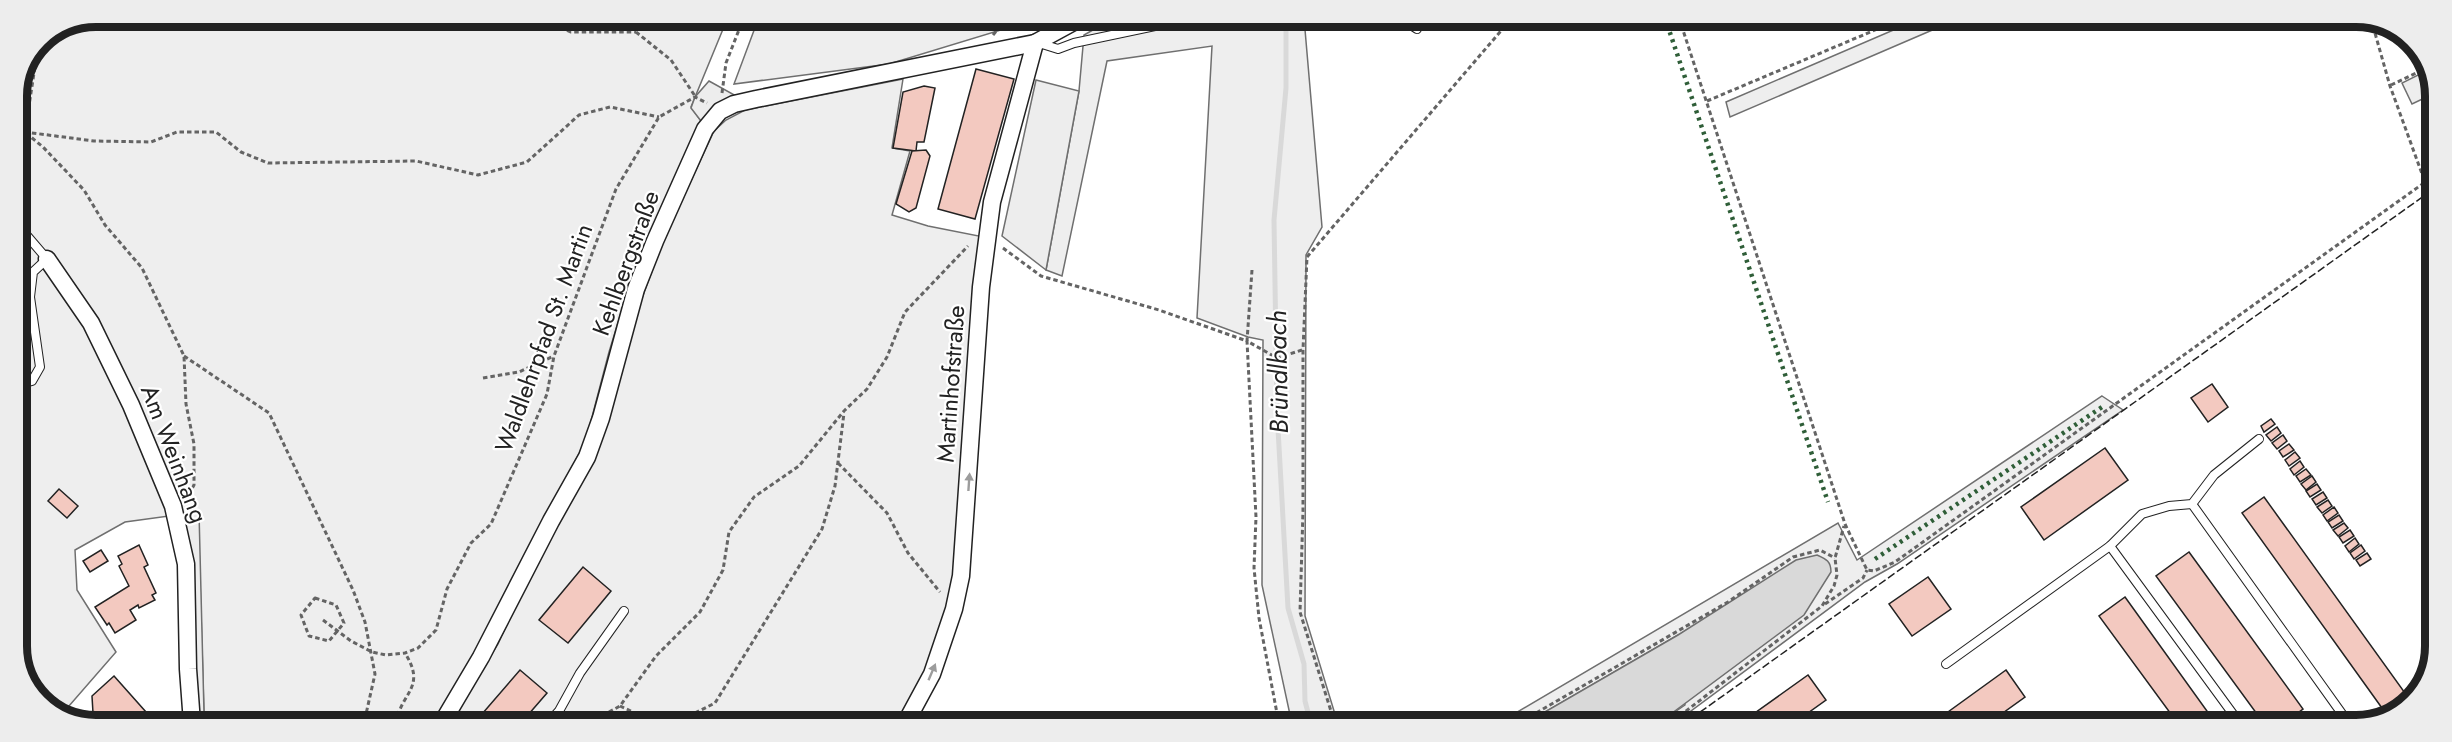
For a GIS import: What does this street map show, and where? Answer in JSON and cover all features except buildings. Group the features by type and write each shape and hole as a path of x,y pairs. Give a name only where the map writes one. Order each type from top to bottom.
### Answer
{"street":[{"path":"720,111 734,104 756,99 1035,43 1064,27"},
{"name":"Martinhofstraße","path":"910,715 932,674 954,609 964,554 981,288 992,202 1035,43"},
{"name":"Kehlbergstraße","path":"447,715 481,657 551,521 587,457 601,418 636,290 655,241 705,129 720,111"},
{"name":"Am Weinhang","path":"47,259 91,323 131,405 172,506 186,564 191,715"}],"lane":[{"path":"1035,43 1058,49 1074,43 1150,27"},
{"name":"Am Weinhang","path":"27,236 47,259"},
{"path":"27,382 32,381 40,367 30,297 33,272 47,259"},
{"path":"1946,664 2110,546 2142,514 2169,506 2192,504 2214,475 2259,439"},
{"path":"2192,504 2342,715"},
{"path":"2110,546 2234,715"},
{"path":"555,715 580,673 624,611"}],"path":[{"path":"559,27 572,32 636,32 671,60 695,97 720,111 726,63 740,27"},
{"path":"635,27 636,32"},
{"path":"1332,715 1300,612 1303,511 1303,350 1307,257 1504,27"},
{"path":"1683,27 1845,524 1867,570 1874,572 1895,562 2425,182 2390,86 2373,29"},
{"path":"1707,101 1882,27"},
{"path":"27,119 35,64"},
{"path":"2390,86 2421,71"},
{"path":"27,132 94,141 152,142 177,132 216,132 241,152 268,163 416,161 478,175 527,162 579,115 610,107 659,117 695,97"},
{"name":"Waldlehrpfad St. Martin","path":"405,654 418,648 436,630 447,589 471,543 491,524 547,394 554,356 616,189 659,117"},
{"path":"27,134 44,147 84,190 105,225 142,268 184,356 186,404 194,444 194,485 186,498 172,506"},
{"path":"604,715 620,706 656,656 700,612 723,570 729,532 754,497 799,466 844,411 867,389 887,357 905,312 970,243 987,239 1041,276 1159,310 1247,341 1277,358 1288,357 1303,350"},
{"path":"1251,270 1247,341 1256,517 1254,568 1259,618 1276,715"},
{"path":"184,356 269,413 353,590 372,651 375,674 366,715"},
{"path":"483,378 519,372 554,356"},
{"path":"691,715 715,703 822,528 835,486 844,411"},
{"path":"838,463 887,513 908,553 954,609"},
{"path":"1822,606 1834,586 1837,575 1835,558 1845,524"},
{"path":"1533,715 1728,602 1793,557 1820,550 1835,558"},
{"path":"1681,715 1822,606 1863,578 1867,570"},
{"path":"315,598 336,604 344,623 337,632 329,641 309,636 301,615 315,598"},
{"path":"323,620 337,632 372,651 386,655 405,654 413,667 414,683 400,715"},
{"path":"620,706 640,715"},
{"path":"559,711 586,715"}],"shaded area":[{"path":"96,27 724,27 691,107 701,121 624,303 586,440 490,627 440,715 205,715 198,512 125,522 75,550 77,590 116,652 67,709 44,692 32,673 28,660 27,96 32,69 47,47 69,32"},
{"path":"755,27 1011,27 889,64 734,84"},
{"path":"1098,27 1305,27 1322,227 1306,255 1305,616 1335,715 1290,715 1262,585 1263,340 1248,337 1197,318 1212,46 1107,61 1062,276 1046,270 1079,91 1084,35"},
{"path":"1900,27 1939,27 1730,117 1726,102"},
{"path":"2421,73 2425,98 2412,104 2402,83"},
{"path":"903,79 892,148 910,151 892,215 928,226 984,237 956,586 931,669 905,715 454,715 498,644 538,556 628,336 663,241 714,131 726,120 745,110"},
{"path":"1036,80 1079,91 1046,270 1002,236"},
{"path":"709,81 738,97 701,121 691,108 695,97"},
{"path":"2102,396 2123,410 1897,564 1865,582 1685,715 1670,715 1685,705 1678,635 1540,715 1512,715 1838,523 1857,560"},
{"path":"199,512 205,715 196,715 184,515"},
{"path":"1817,555 1830,565 1831,572 1804,615 1669,715 1540,715 1678,635 1796,560"}],"waterway":[{"name":"Bründlbach","path":"1286,27 1286,88 1274,220 1277,411 1288,608 1304,664 1305,701 1309,715"}],"hedge":[{"path":"1668,27 1828,502"},
{"path":"1875,559 2105,405"}],"fence":[{"path":"1696,715 2425,195"}]}
